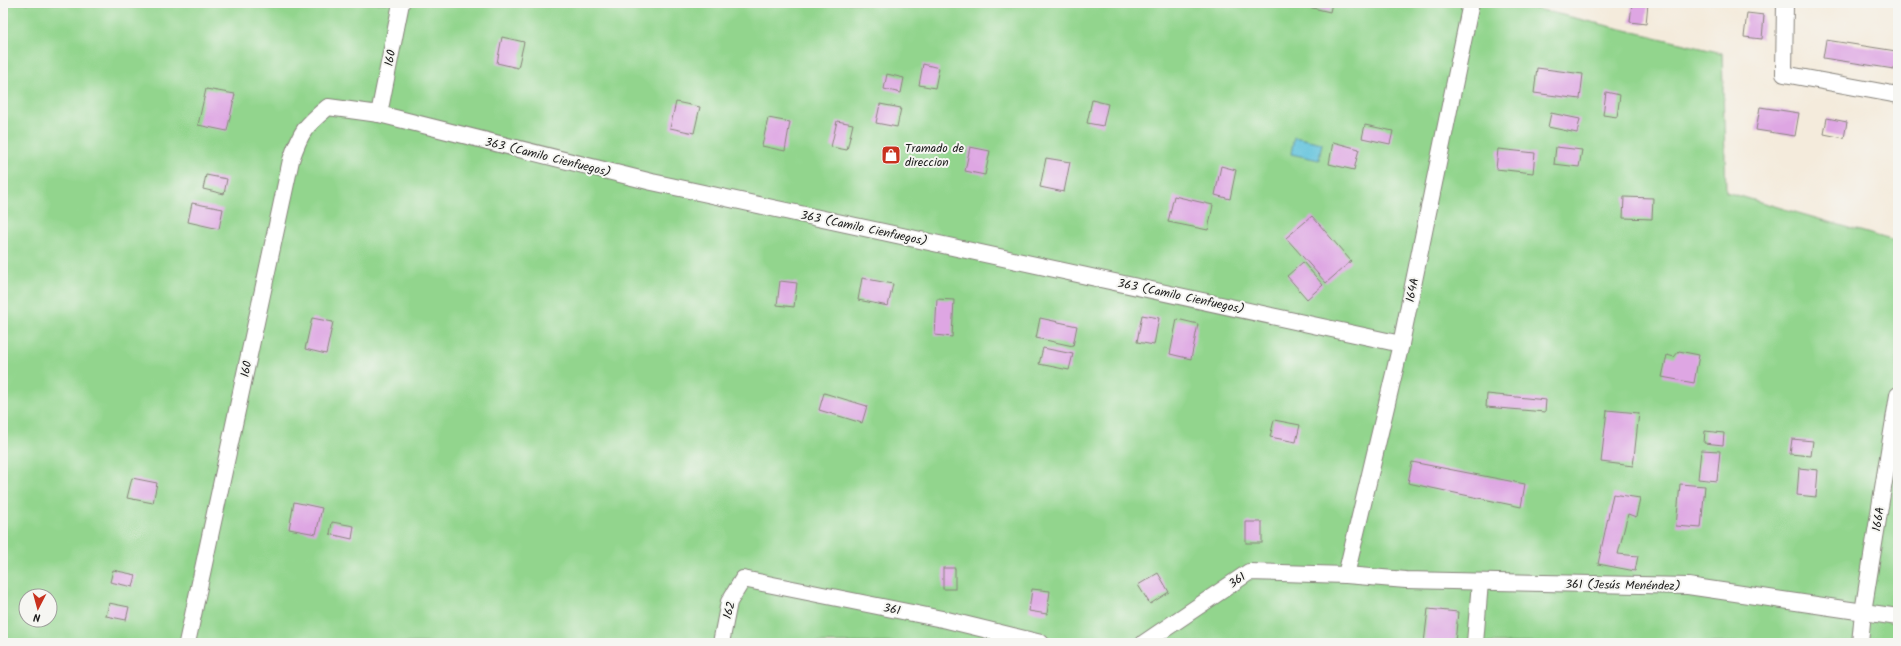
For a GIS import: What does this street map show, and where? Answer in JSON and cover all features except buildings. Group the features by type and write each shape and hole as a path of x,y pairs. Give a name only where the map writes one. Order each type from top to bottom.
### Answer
{"street":[{"name":"160","path":"379,114 401,3"},
{"name":"164A","path":"1346,575 1401,344 1471,3"},
{"path":"1785,3 1784,74 1898,95"},
{"name":"160","path":"187,643 291,160 300,136 310,122 328,107"},
{"name":"363 (Camilo Cienfuegos)","path":"328,107 379,114 652,182 1401,344"},
{"name":"166A","path":"1860,643 1862,612 1898,395"},
{"name":"361","path":"1144,643 1249,572 1346,575"},
{"name":"361 (Jesús Menéndez)","path":"1346,575 1406,580 1688,586 1898,617"},
{"name":"361","path":"743,579 948,620 1041,643"},
{"name":"162","path":"721,643 729,602 743,579"},
{"path":"1475,643 1480,582"}],"green space":[{"path":"3,3 1512,3 1722,53 1726,192 1898,242 1898,643 3,643"}],"water":[{"path":"1294,137 1322,143 1319,160 1291,154"}],"place":[{"name":"Tramado de direccion","path":"891,155"}]}
